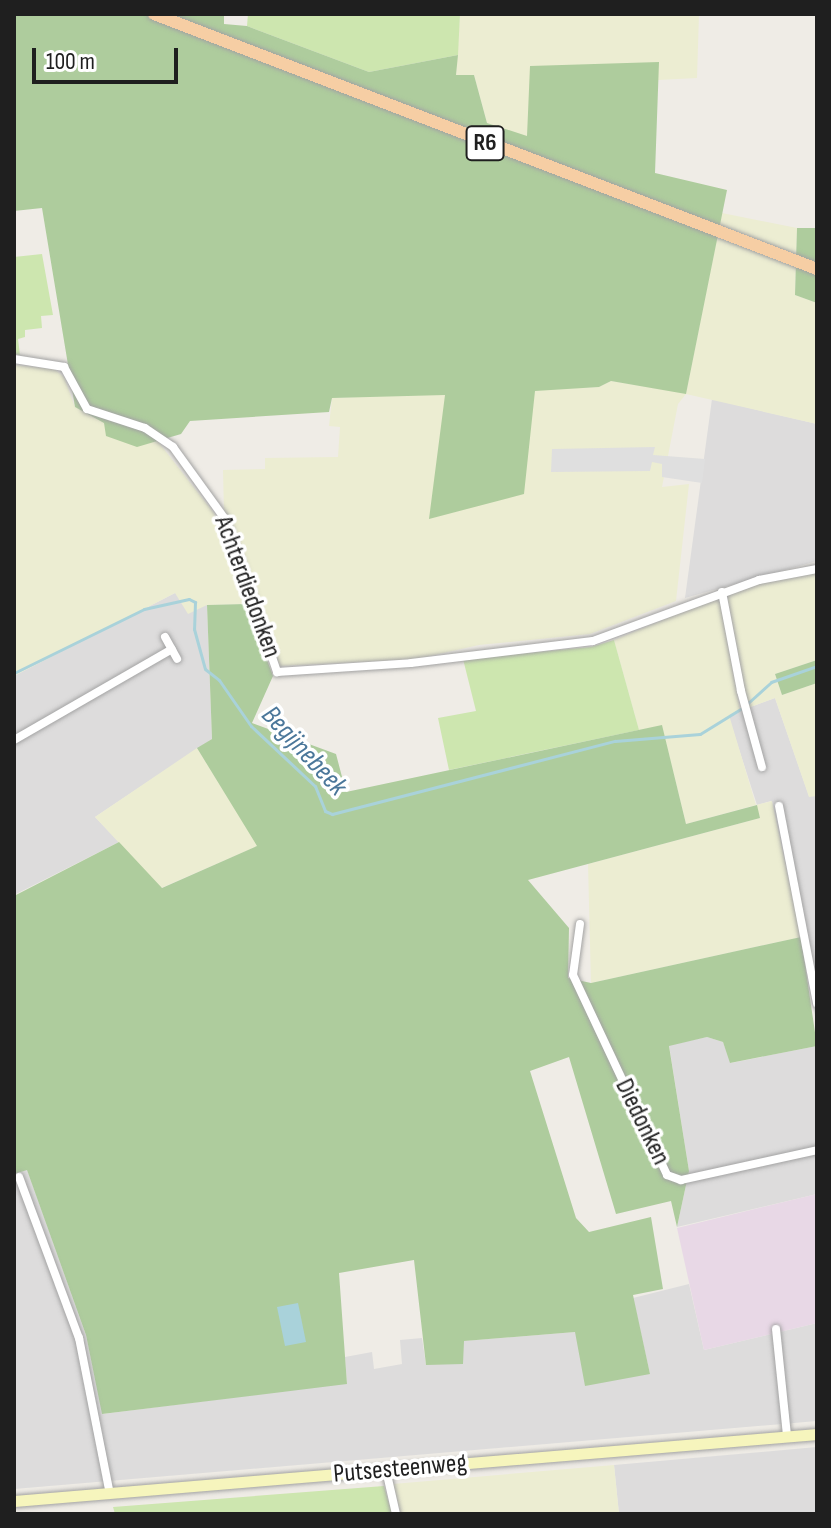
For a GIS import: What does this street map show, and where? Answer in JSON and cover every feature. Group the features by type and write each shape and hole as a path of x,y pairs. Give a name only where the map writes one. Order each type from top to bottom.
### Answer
{"main road":[{"name":"R6","path":"154,14 817,269"},
{"name":"Putsesteenweg","path":"14,1501 817,1434"}],"street":[{"name":"Achterdiedonken","path":"14,359 64,367 87,409 145,428 173,447 225,519 277,672 411,663 447,655 593,641 722,592 782,573 817,569"},
{"path":"722,592 741,691 762,767"},
{"path":"165,637 177,659"},
{"path":"14,740 172,649"},
{"path":"779,806 814,974 817,1003"},
{"name":"Diedonken","path":"580,924 573,975 667,1175 681,1180 817,1150"},
{"path":"19,1177 79,1338 110,1494"},
{"path":"776,1329 787,1436"},
{"path":"386,1470 396,1514"}],"shaded area":[{"path":"712,399 817,424 817,561 685,598"},
{"path":"655,447 653,455 705,459 702,483 662,477 662,464 652,462 650,471 551,472 552,449"},
{"path":"175,593 207,605 212,739 95,817 119,842 14,895 14,676"},
{"path":"775,698 809,796 817,796 817,1026 771,801 757,805 728,715"},
{"path":"707,1037 723,1042 731,1063 817,1046 817,1194 677,1227 689,1171 669,1045"},
{"path":"27,1169 86,1335 103,1414 347,1383 345,1357 372,1352 374,1369 402,1364 400,1340 422,1338 426,1365 463,1341 575,1332 650,1374 633,1298 689,1284 704,1350 817,1323 817,1421 14,1489 14,1174"},
{"path":"817,1194 817,1323 704,1350 677,1228"},
{"path":"817,1447 817,1514 619,1514 614,1465"}],"green space":[{"path":"14,14 224,14 224,24 247,26 369,72 458,55 456,75 474,75 487,123 527,136 530,66 659,62 655,173 727,190 686,394 611,381 599,387 535,391 524,494 429,519 445,395 332,398 329,412 190,421 181,434 137,447 106,436 104,423 75,407 42,208 14,211"},
{"path":"248,14 460,14 458,55 369,72 247,26"},
{"path":"460,14 699,14 697,78 658,80 658,62 528,137 487,123 474,75 456,75"},
{"path":"722,213 797,228 795,295 817,303 817,424 686,394 678,404 662,487 689,484 676,601 590,634 479,645 417,659 280,666 224,513 223,470 265,469 265,458 338,457 340,427 329,426 332,398 599,387 611,381 686,393"},
{"path":"797,228 817,228 817,303 795,295"},
{"path":"42,254 53,315 41,316 42,328 25,330 25,337 18,339 20,355 14,354 14,257"},
{"path":"14,365 54,369 64,377 75,407 156,439 214,513 246,604 207,605 188,614 175,593 14,676"},
{"path":"817,571 817,660 775,674 782,695 817,683 817,796 809,797 775,698 748,708 727,594 787,575"},
{"path":"719,597 740,710 729,715 756,805 686,824 662,726 639,730 614,640"},
{"path":"246,604 273,676 252,723 336,754 346,792 662,725 686,824 757,805 760,818 528,880 569,928 568,978 591,983 801,937 817,1046 730,1063 723,1042 707,1037 669,1046 689,1171 677,1227 671,1201 616,1214 569,1057 530,1071 576,1218 589,1232 651,1217 663,1289 633,1295 650,1374 585,1386 575,1332 464,1341 463,1364 426,1365 414,1260 339,1273 347,1384 102,1414 86,1335 27,1170 14,1174 14,896 119,842 162,888 257,846 197,748 212,739 207,605"},
{"path":"614,640 639,730 449,770 438,718 476,711 463,659 591,647"},
{"path":"817,660 817,683 782,695 775,674"},
{"path":"197,748 258,846 161,888 95,817"},
{"path":"772,801 801,937 591,983 588,864 760,818 756,805"},
{"path":"614,1465 619,1514 401,1514 393,1484"},
{"path":"384,1486 392,1514 115,1514 113,1507"}],"water":[{"path":"298,1303 306,1342 285,1346 277,1307"}],"waterway":[{"name":"Begijnebeek","path":"14,673 144,609 189,599 195,602 194,629 205,669 219,680 251,726 315,786 325,811 332,814 615,741 700,734 742,708"},
{"name":"Begijnebeek","path":"748,703 771,682 817,666"}]}
